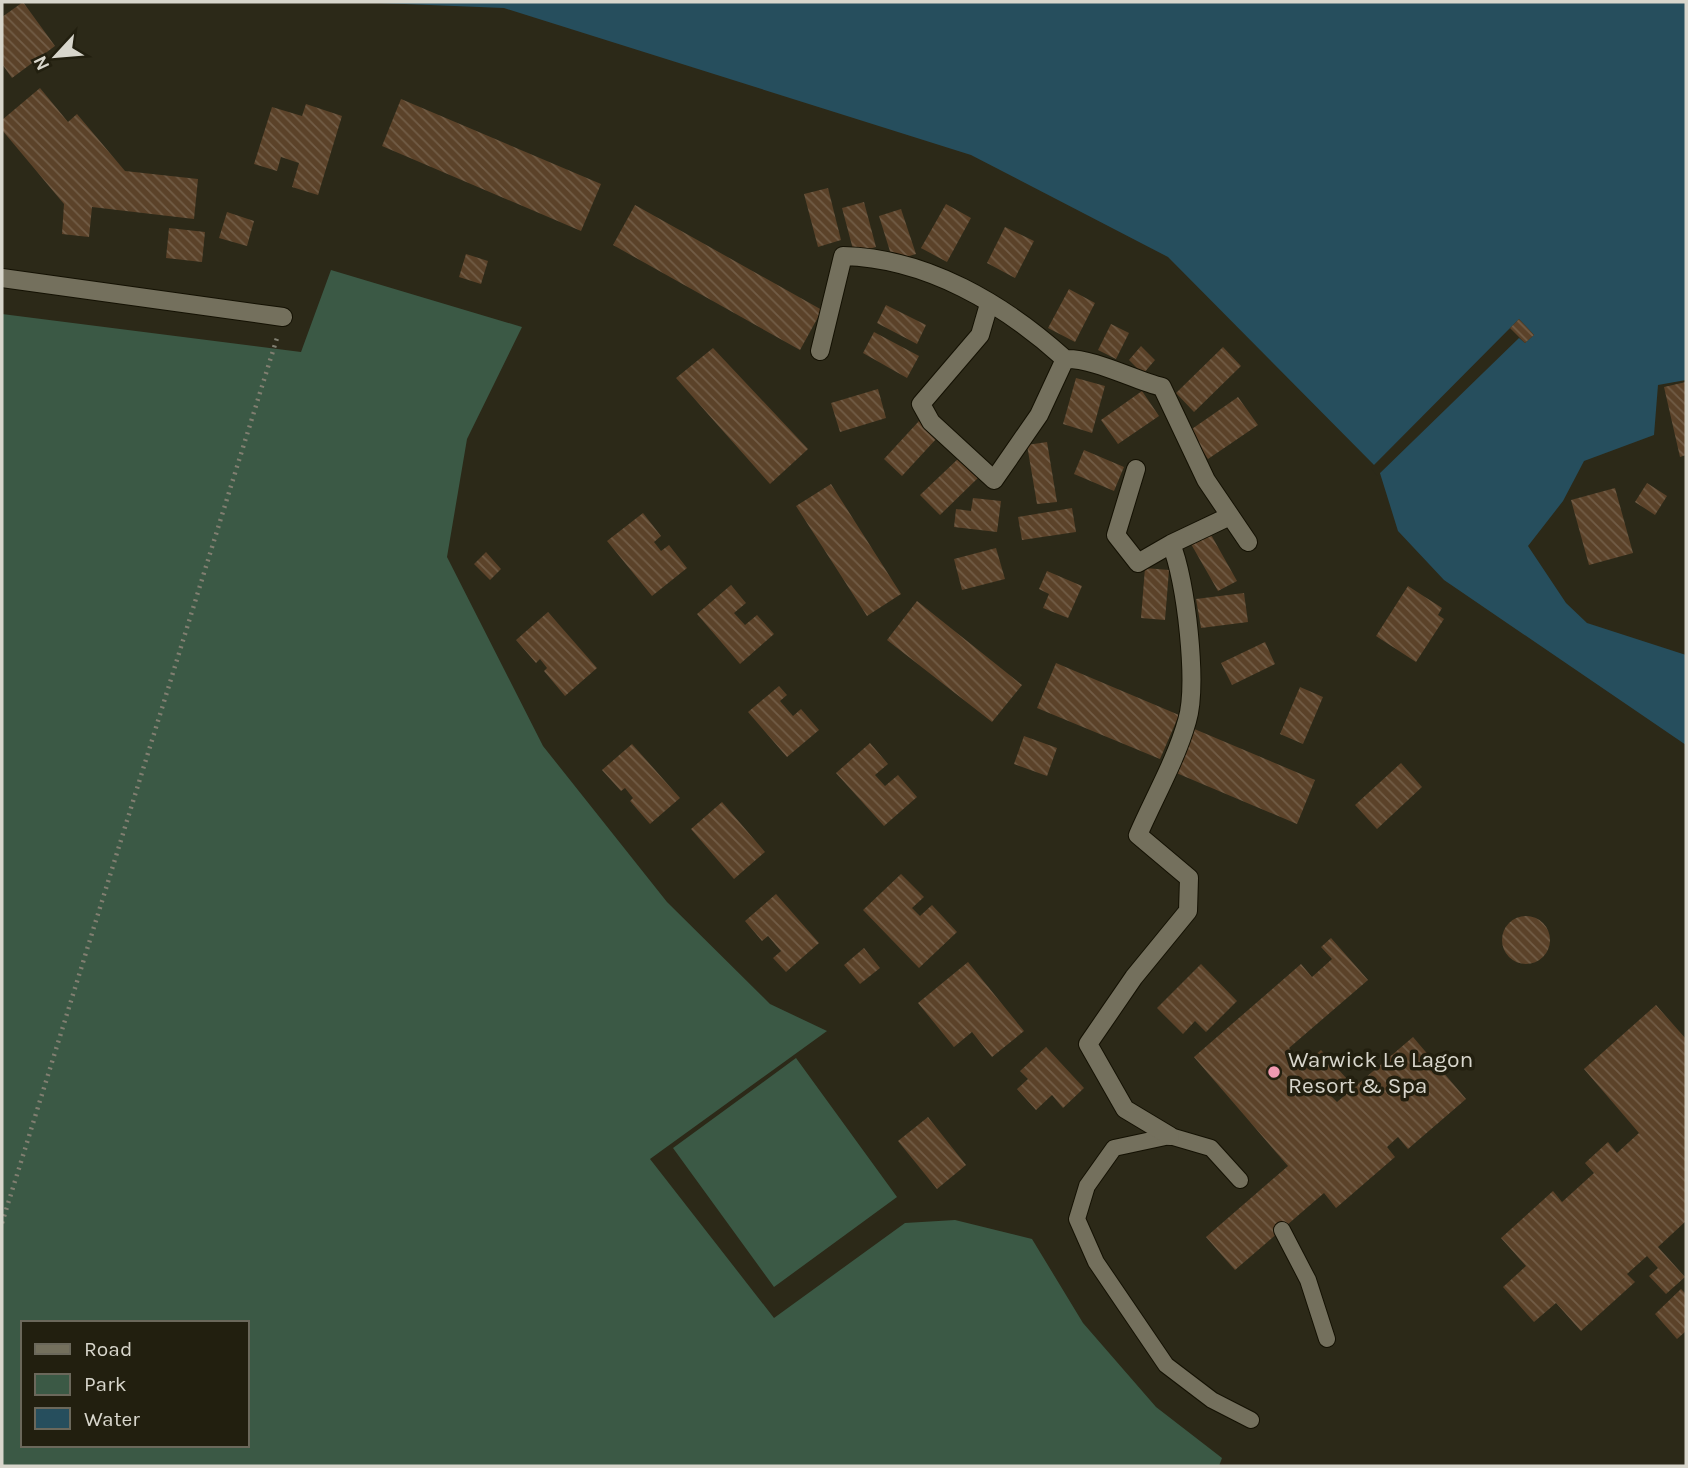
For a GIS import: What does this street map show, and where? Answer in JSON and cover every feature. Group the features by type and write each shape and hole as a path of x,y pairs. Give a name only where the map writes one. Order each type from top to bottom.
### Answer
{"street":[{"path":"820,351 843,256 864,256 919,268 989,304 1038,335 1065,359 1083,359 1126,377 1162,387 1206,480 1248,542"},
{"path":"2,278 283,317"},
{"path":"989,304 980,335 921,404 930,422 994,480 1039,415 1065,359"},
{"path":"1136,469 1116,535 1138,562 1230,516"},
{"path":"1170,1136 1125,1110 1088,1044 1134,977 1188,911 1189,878 1138,835 1188,719 1191,675 1179,564 1171,544"}],"lane":[{"path":"1240,1180 1211,1147 1170,1136 1114,1147 1087,1186 1077,1219 1096,1262 1166,1365 1212,1400 1251,1420"},
{"path":"1282,1230 1308,1280 1328,1339"}],"path":[{"path":"2,1223 283,317"}],"green space":[{"path":"331,270 522,327 467,439 447,557 543,746 667,902 770,1004 827,1031 650,1159 774,1318 905,1223 955,1220 1032,1239 1083,1323 1156,1407 1222,1458 1219,1466 2,1466 2,314 301,352"},
{"path":"796,1058 897,1197 774,1287 673,1148"}],"water":[{"path":"354,2 1686,2 1686,380 1658,385 1654,435 1584,461 1563,501 1528,546 1566,603 1587,623 1686,655 1686,745 1444,580 1398,531 1379,470 1168,257 971,155 504,8"}],"pier":[{"path":"1519,319 1534,335 1525,343 1519,338 1377,476 1371,468"}],"building":[{"path":"23,2 55,46 12,78 2,64 2,17"},
{"path":"40,88 68,122 77,114 125,171 198,179 194,219 92,207 89,237 62,234 64,204 2,130 2,120"},
{"path":"401,99 601,184 581,231 382,146"},
{"path":"306,104 342,116 318,195 292,187 299,163 281,157 277,171 254,164 272,107 302,116"},
{"path":"828,188 841,240 818,247 804,194"},
{"path":"864,202 876,247 854,253 842,208"},
{"path":"946,204 971,218 947,262 921,248"},
{"path":"635,205 822,310 800,350 613,245"},
{"path":"901,209 916,254 893,261 879,216"},
{"path":"227,212 254,221 247,246 219,238"},
{"path":"1005,227 1034,241 1015,278 987,263"},
{"path":"169,228 205,232 202,262 166,258"},
{"path":"466,254 488,261 481,284 459,277"},
{"path":"1069,289 1095,303 1075,342 1048,328"},
{"path":"886,305 926,325 917,344 877,323"},
{"path":"1519,319 1534,335 1525,343 1510,328"},
{"path":"1111,324 1129,333 1116,359 1098,350"},
{"path":"874,332 919,356 907,378 863,353"},
{"path":"1141,346 1155,360 1143,374 1129,360"},
{"path":"1223,347 1241,366 1194,412 1176,393"},
{"path":"713,348 808,449 770,484 676,378"},
{"path":"1076,378 1105,386 1092,433 1063,424"},
{"path":"1686,382 1686,455 1680,457 1664,387"},
{"path":"878,389 886,418 840,432 831,403"},
{"path":"1142,391 1159,416 1118,444 1101,420"},
{"path":"1238,397 1258,425 1208,459 1189,431"},
{"path":"919,421 937,438 902,476 884,459"},
{"path":"1047,442 1057,502 1037,504 1027,445"},
{"path":"1084,450 1124,467 1114,491 1074,474"},
{"path":"960,457 979,477 940,515 920,495"},
{"path":"1647,483 1667,496 1655,515 1635,502"},
{"path":"831,484 901,594 867,616 796,506"},
{"path":"1615,488 1633,553 1589,565 1571,500"},
{"path":"973,498 1001,501 997,532 954,527 956,509 971,511"},
{"path":"1072,508 1076,532 1022,540 1018,517"},
{"path":"643,513 661,536 654,542 661,551 669,545 687,568 652,596 607,541"},
{"path":"1210,533 1237,581 1218,591 1191,544"},
{"path":"996,548 1005,579 962,590 954,559"},
{"path":"486,552 501,569 490,580 474,564"},
{"path":"1145,568 1169,570 1165,620 1141,618"},
{"path":"1047,571 1082,586 1068,618 1043,608 1049,594 1039,589"},
{"path":"731,585 746,603 734,613 745,625 757,615 774,634 740,664 697,614"},
{"path":"1408,586 1442,608 1438,615 1444,619 1416,662 1376,636"},
{"path":"1244,593 1248,622 1201,628 1196,599"},
{"path":"917,601 1022,685 992,722 887,640"},
{"path":"548,612 597,668 565,696 544,671 547,668 540,659 536,663 516,640"},
{"path":"1265,642 1275,664 1232,685 1221,663"},
{"path":"1056,663 1179,715 1160,759 1037,708"},
{"path":"779,686 787,695 780,701 793,716 801,709 819,730 787,757 748,712"},
{"path":"1300,687 1323,697 1303,744 1280,734"},
{"path":"1192,728 1315,780 1297,824 1174,772"},
{"path":"1024,736 1057,748 1047,776 1014,764"},
{"path":"870,743 888,764 875,775 885,786 898,775 917,797 884,826 836,773"},
{"path":"632,744 680,798 650,824 630,801 633,798 625,788 621,791 602,770"},
{"path":"1401,763 1422,787 1377,829 1355,805"},
{"path":"722,802 765,852 734,879 691,829"},
{"path":"901,874 924,897 912,908 920,916 932,905 957,932 919,968 863,910"},
{"path":"776,894 819,943 786,972 773,958 781,951 768,936 762,941 745,921"},
{"path":"1526,916 1535,917 1543,923 1549,931 1549,949 1543,957 1535,963 1526,964 1517,963 1509,957 1503,949 1502,940 1503,931 1509,923 1517,917"},
{"name":"Warwick Le Lagon Resort & Spa","path":"1331,938 1368,980 1289,1048 1304,1065 1321,1050 1347,1079 1329,1094 1337,1102 1413,1037 1466,1099 1408,1149 1398,1137 1387,1147 1395,1157 1336,1208 1324,1193 1235,1270 1206,1237 1288,1166 1194,1057 1301,964 1312,977 1332,959 1321,947"},
{"path":"864,948 880,968 860,984 844,965"},
{"path":"968,962 1024,1031 992,1057 972,1032 954,1047 918,1003"},
{"path":"1201,964 1237,1001 1206,1032 1195,1021 1183,1034 1157,1008"},
{"path":"1656,1005 1686,1039 1686,1221 1658,1247 1685,1277 1666,1294 1649,1276 1658,1268 1647,1256 1627,1274 1635,1282 1581,1331 1556,1303 1534,1322 1503,1287 1526,1266 1501,1238 1553,1191 1562,1202 1594,1173 1585,1163 1608,1142 1617,1153 1639,1133 1584,1069"},
{"path":"1046,1047 1084,1088 1063,1108 1052,1095 1036,1110 1017,1089 1028,1079 1020,1071"},
{"path":"928,1117 966,1165 937,1189 898,1141"},
{"path":"1681,1289 1686,1294 1686,1331 1677,1339 1655,1314"}],"place":[{"name":"Warwick Le Lagon Resort & Spa","path":"1274,1072"}]}
